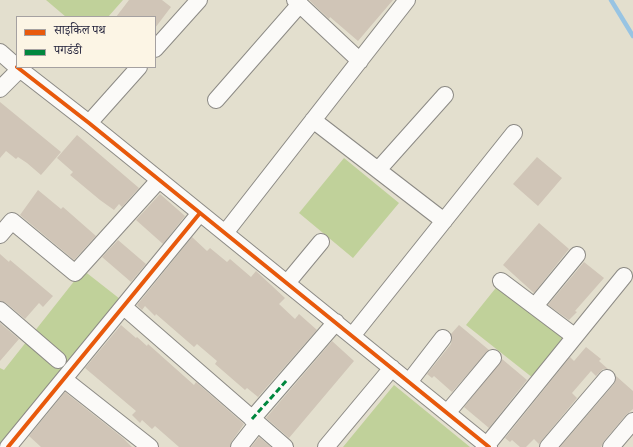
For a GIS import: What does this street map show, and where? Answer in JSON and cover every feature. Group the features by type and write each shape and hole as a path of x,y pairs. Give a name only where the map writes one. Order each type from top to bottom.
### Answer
{"street":[{"path":"225,233 408,0"},
{"path":"216,100 298,2 360,61"},
{"path":"156,48 191,3"},
{"path":"0,52 16,65"},
{"path":"0,89 19,68 488,446 574,336 624,276"},
{"path":"89,123 138,68"},
{"path":"378,170 445,95"},
{"path":"313,120 444,221"},
{"path":"352,336 514,133"},
{"path":"1,230 12,220 75,273 159,180"},
{"path":"13,446 200,213"},
{"path":"287,283 321,242"},
{"path":"535,306 577,255"},
{"path":"501,281 574,336"},
{"path":"124,308 285,447"},
{"path":"0,310 58,360"},
{"path":"239,447 255,421 336,322"},
{"path":"409,382 443,338"},
{"path":"447,413 493,358"},
{"path":"326,447 392,368"},
{"path":"548,447 607,378"},
{"path":"65,380 150,447"},
{"path":"611,447 633,421"}],"green space":[{"path":"46,0 123,0 109,16 65,16"},
{"path":"344,158 399,203 353,258 299,213"},
{"path":"83,270 120,299 5,447 0,447 0,368 4,370"},
{"path":"499,284 566,338 533,378 466,325"},
{"path":"394,385 470,447 343,447"}],"building":[{"path":"129,0 162,0 171,7 156,27 156,16 117,16"},
{"path":"309,0 393,0 358,41 330,17 329,19"},
{"path":"0,102 61,152 41,175 27,163 18,157 16,159 6,151 0,158"},
{"path":"77,135 139,188 122,207 119,204 114,210 100,200 70,175 73,172 57,158"},
{"path":"537,157 562,178 538,206 513,184"},
{"path":"38,190 61,209 63,207 96,236 74,260 20,215"},
{"path":"160,194 185,216 163,244 136,220"},
{"path":"539,223 569,249 534,293 503,265"},
{"path":"192,237 207,251 210,248 227,262 230,259 251,277 256,271 285,298 279,304 295,319 299,314 317,330 258,397 247,388 245,390 215,364 217,361 197,344 194,347 156,314 155,316 145,306 142,310 137,305"},
{"path":"118,240 146,264 131,282 102,257"},
{"path":"0,254 9,262 10,260 53,296 43,307 39,303 25,319 6,303 0,301"},
{"path":"584,262 604,278 569,320 548,305"},
{"path":"0,323 19,339 0,361"},
{"path":"121,325 147,346 148,344 194,385 196,382 244,424 232,441 230,447 179,447 155,426 152,429 142,420 140,423 132,415 136,411 85,368"},
{"path":"459,325 489,350 452,392 434,376 432,378 427,374 451,344 451,334"},
{"path":"332,341 354,361 289,438 266,418"},
{"path":"586,347 601,359 599,361 608,369 603,369 596,376 591,371 572,393 577,398 539,444 534,439 526,447 520,447 512,440 510,442 505,438 570,357 574,361"},
{"path":"502,359 527,380 489,428 464,407"},
{"path":"616,376 633,391 633,409 604,441 601,447 560,447 614,384"},
{"path":"65,392 123,438 132,447 41,447 29,436"},
{"path":"259,437 271,447 251,447"}],"waterway":[{"path":"611,0 633,36"}],"marked path":[{"path":"252,419 287,380"}],"cycle path":[{"path":"18,68 89,123 489,447"},
{"path":"8,447 200,213"}]}
